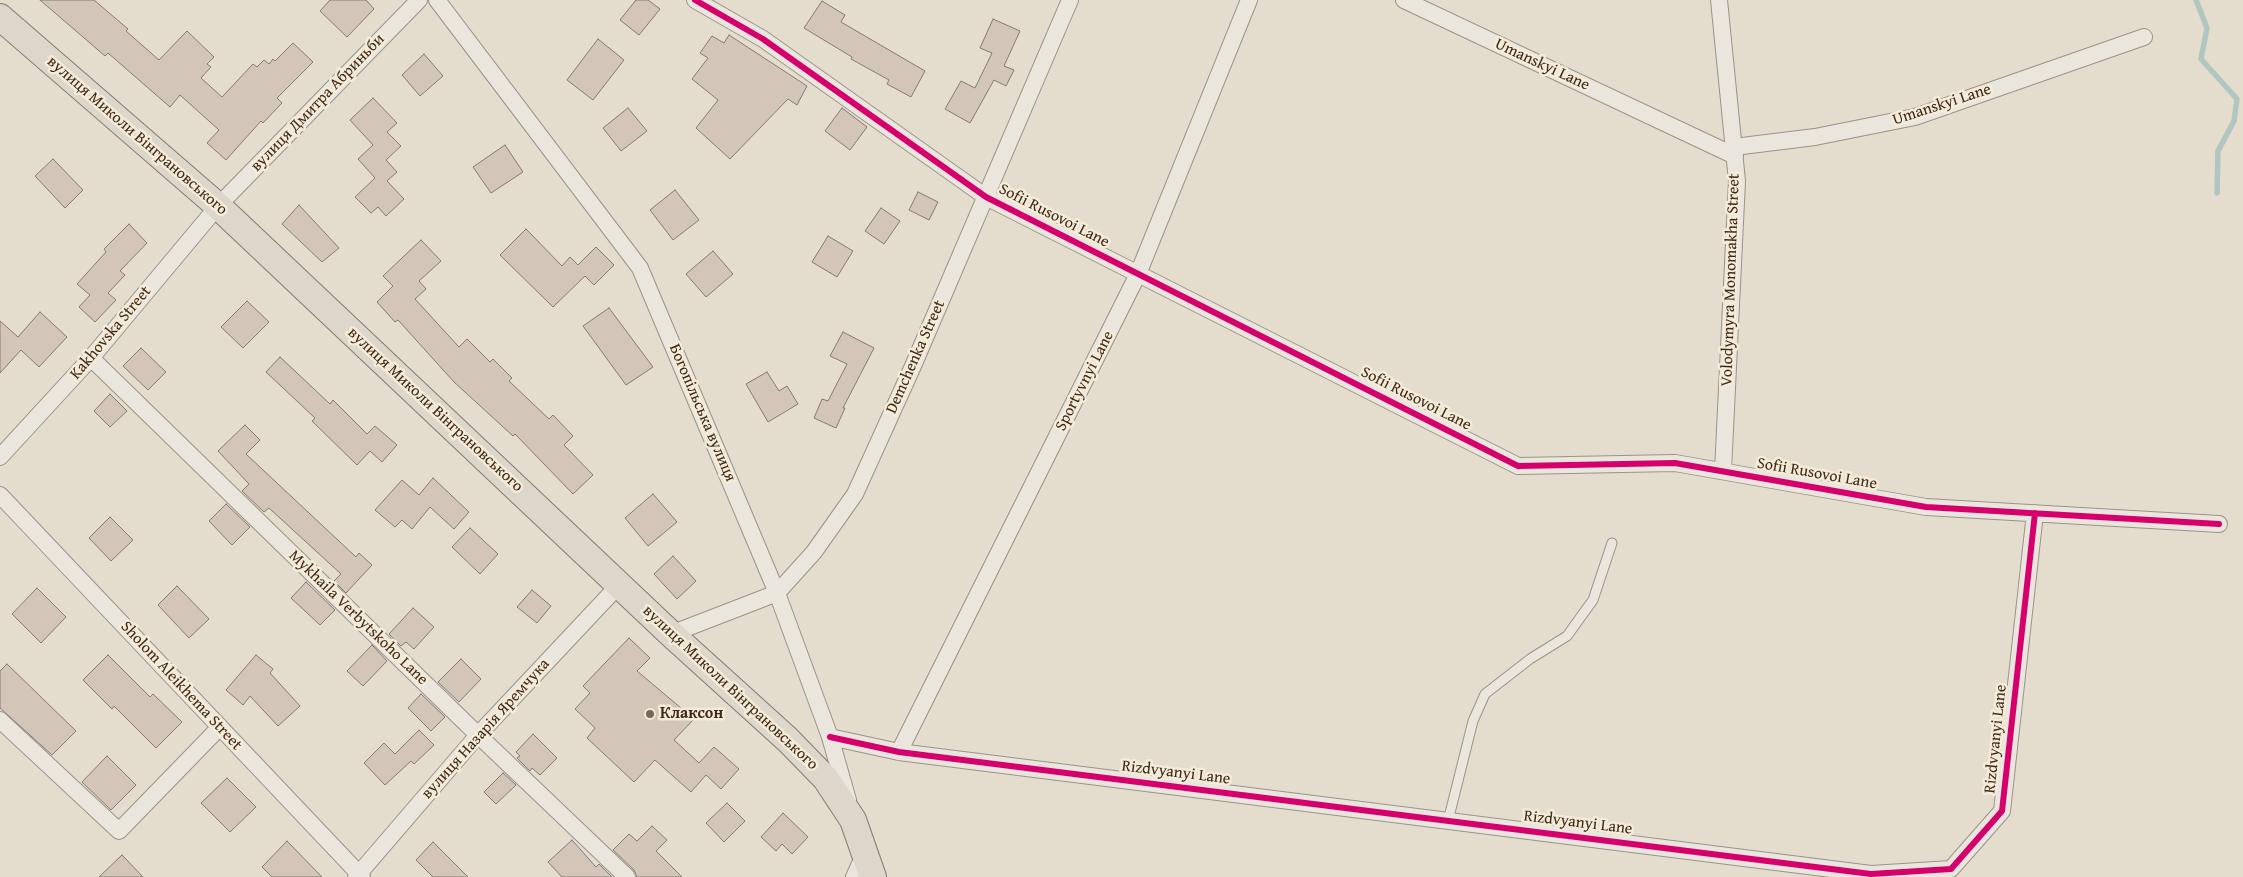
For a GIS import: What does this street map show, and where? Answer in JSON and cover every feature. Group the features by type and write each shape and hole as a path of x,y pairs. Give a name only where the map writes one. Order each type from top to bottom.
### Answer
{"main road":[{"name":"вулиця Миколи Вінграновського","path":"0,17 218,206 671,634 788,740 826,778 853,820"},
{"name":"Богопільська вулиця","path":"853,820 864,870"}],"street":[{"name":"вулиця Дмитра Абриньби","path":"218,206 419,0"},
{"name":"Богопільська вулиця","path":"437,0 640,268 777,593 830,737 853,820"},
{"name":"Sofii Rusovoi Lane","path":"695,0 762,39 986,197 1518,466 1675,463 1926,507 2219,524"},
{"name":"Demchenka Street","path":"671,634 777,593 814,552 856,494 1070,0"},
{"name":"Sportyvnyi Lane","path":"899,752 1138,274 1249,0"},
{"name":"Umanskyi Lane","path":"1404,0 1734,151 1915,117 2144,37"},
{"name":"Volodymyra Monomakha Street","path":"1719,0 1737,182 1722,471"},
{"name":"Kakhovska Street","path":"0,457 91,358 218,206"},
{"name":"Mykhaila Verbytskoho Lane","path":"91,358 627,877"},
{"name":"Sholom Aleikhema Street","path":"0,495 359,876"},
{"name":"Rizdvyanyi Lane","path":"830,737 899,752 1872,874 1951,869 2002,811 2035,513"},
{"name":"вулиця Назарія Яремчука","path":"359,876 478,734 619,584"},
{"path":"0,720 119,832 220,727"}],"lane":[{"path":"1448,821 1473,721 1485,694 1530,659 1567,636 1593,600 1612,543"}],"building":[{"path":"40,0 94,0 128,29 126,31 159,60 187,31 214,57 207,64 211,67 201,78 222,97 253,64 257,67 264,60 269,64 273,59 275,61 293,43 313,62 277,98 282,103 263,123 261,121 226,160 207,143 219,130 180,95 170,107 108,53 105,56"},
{"path":"330,0 366,0 374,9 347,37 320,11"},
{"path":"636,0 648,0 660,9 639,35 620,20"},
{"path":"822,1 845,15 841,22 925,71 911,97 887,84 889,80 851,59 852,57 804,28"},
{"path":"993,19 1020,31 1004,66 1014,70 1006,86 994,80 970,123 945,109 961,81 975,88 992,53 980,48"},
{"path":"729,35 807,86 797,105 788,99 730,159 696,128 718,100 692,79 708,58 700,53 712,36 724,43"},
{"path":"598,39 624,60 593,100 567,80"},
{"path":"424,54 443,76 420,96 402,75"},
{"path":"373,98 397,123 387,132 401,146 386,160 397,172 387,181 404,199 386,216 378,207 371,213 355,197 375,178 358,159 373,145 350,120"},
{"path":"628,108 647,131 621,151 603,128"},
{"path":"842,108 867,127 850,150 825,131"},
{"path":"505,145 523,172 491,193 473,167"},
{"path":"53,159 83,190 65,208 35,176"},
{"path":"675,190 699,220 673,240 650,210"},
{"path":"918,192 938,202 929,220 909,210"},
{"path":"299,205 339,248 322,262 282,224"},
{"path":"881,208 900,221 884,244 865,231"},
{"path":"129,224 147,243 120,271 125,275 108,293 116,300 95,322 79,307 90,295 77,284 106,252 104,249"},
{"path":"526,229 562,266 570,257 578,265 596,247 614,265 594,285 585,276 553,307 500,255"},
{"path":"828,236 853,251 837,277 812,262"},
{"path":"421,240 441,261 419,281 426,289 415,299 459,347 467,339 490,362 493,359 512,378 509,381 549,419 553,415 573,436 564,445 593,475 573,494 515,434 513,436 454,382 398,320 395,322 377,302 393,286 383,276"},
{"path":"713,251 733,274 706,297 686,274"},
{"path":"247,301 269,322 243,348 221,327"},
{"path":"609,308 653,367 626,385 583,326"},
{"path":"40,312 67,337 39,367 21,350 0,373 0,321 18,337"},
{"path":"843,332 874,348 843,408 845,408 836,428 814,418 822,399 828,401 847,364 830,356"},
{"path":"141,348 166,372 148,390 123,366"},
{"path":"280,357 330,404 333,400 367,434 375,426 397,445 382,462 370,451 357,465 312,421 315,418 266,372"},
{"path":"767,372 779,391 787,386 798,404 768,422 746,384"},
{"path":"110,394 127,411 110,427 94,411"},
{"path":"245,425 260,440 246,454 356,557 359,553 372,565 346,593 334,581 341,574 269,508 264,512 242,491 249,484 218,451"},
{"path":"433,478 469,512 454,529 430,507 412,529 402,520 395,527 375,510 402,480 419,495"},
{"path":"653,494 677,522 648,546 625,518"},
{"path":"226,504 250,527 232,545 209,521"},
{"path":"110,517 133,540 111,561 89,538"},
{"path":"470,528 498,554 480,574 452,547"},
{"path":"673,556 696,581 677,599 654,574"},
{"path":"306,582 335,610 320,625 291,598"},
{"path":"177,586 209,619 189,638 158,605"},
{"path":"37,588 66,617 41,643 12,614"},
{"path":"532,590 551,606 537,623 517,607"},
{"path":"413,608 434,627 414,649 406,642 401,646 389,634"},
{"path":"629,638 650,658 637,671 694,719 674,740 699,763 714,747 739,769 721,789 706,775 691,792 655,760 634,782 587,738 595,728 575,709 590,693 583,686"},
{"path":"372,645 387,661 363,686 347,671"},
{"path":"108,655 150,697 153,694 182,722 156,748 114,706 112,709 83,680"},
{"path":"256,655 273,669 270,673 300,706 278,726 250,696 243,705 226,690"},
{"path":"461,659 481,679 459,702 438,682"},
{"path":"7,664 76,731 52,755 0,708 0,671"},
{"path":"421,694 445,717 431,731 408,708"},
{"path":"419,730 434,745 414,764 411,761 385,785 364,763 384,743 395,754"},
{"path":"533,734 557,758 540,775 532,768 530,771 517,758 520,756 516,752"},
{"path":"107,756 136,785 111,810 82,782"},
{"path":"503,773 516,785 496,804 484,792"},
{"path":"227,778 256,807 230,832 201,803"},
{"path":"727,803 745,821 724,842 706,823"},
{"path":"783,813 808,837 792,854 782,844 776,851 761,837"},
{"path":"652,826 667,840 656,851 682,877 637,877 634,870 613,850 629,834 637,841"},
{"path":"572,840 596,867 599,864 612,877 562,877 548,862"},
{"path":"287,841 322,877 272,877 262,867"},
{"path":"433,842 468,877 433,877 416,860"},
{"path":"122,855 143,877 99,877"}],"waterway":[{"path":"2196,0 2207,28 2201,59 2237,99 2234,121 2218,151 2217,193"}],"cycle path":[{"path":"695,0 763,39 986,197 1518,466 1675,463 1926,507 2219,524"},
{"path":"830,737 899,752 1871,874 1951,869 2002,811 2035,513"}],"place":[{"name":"Клаксон","path":"650,714"}]}
